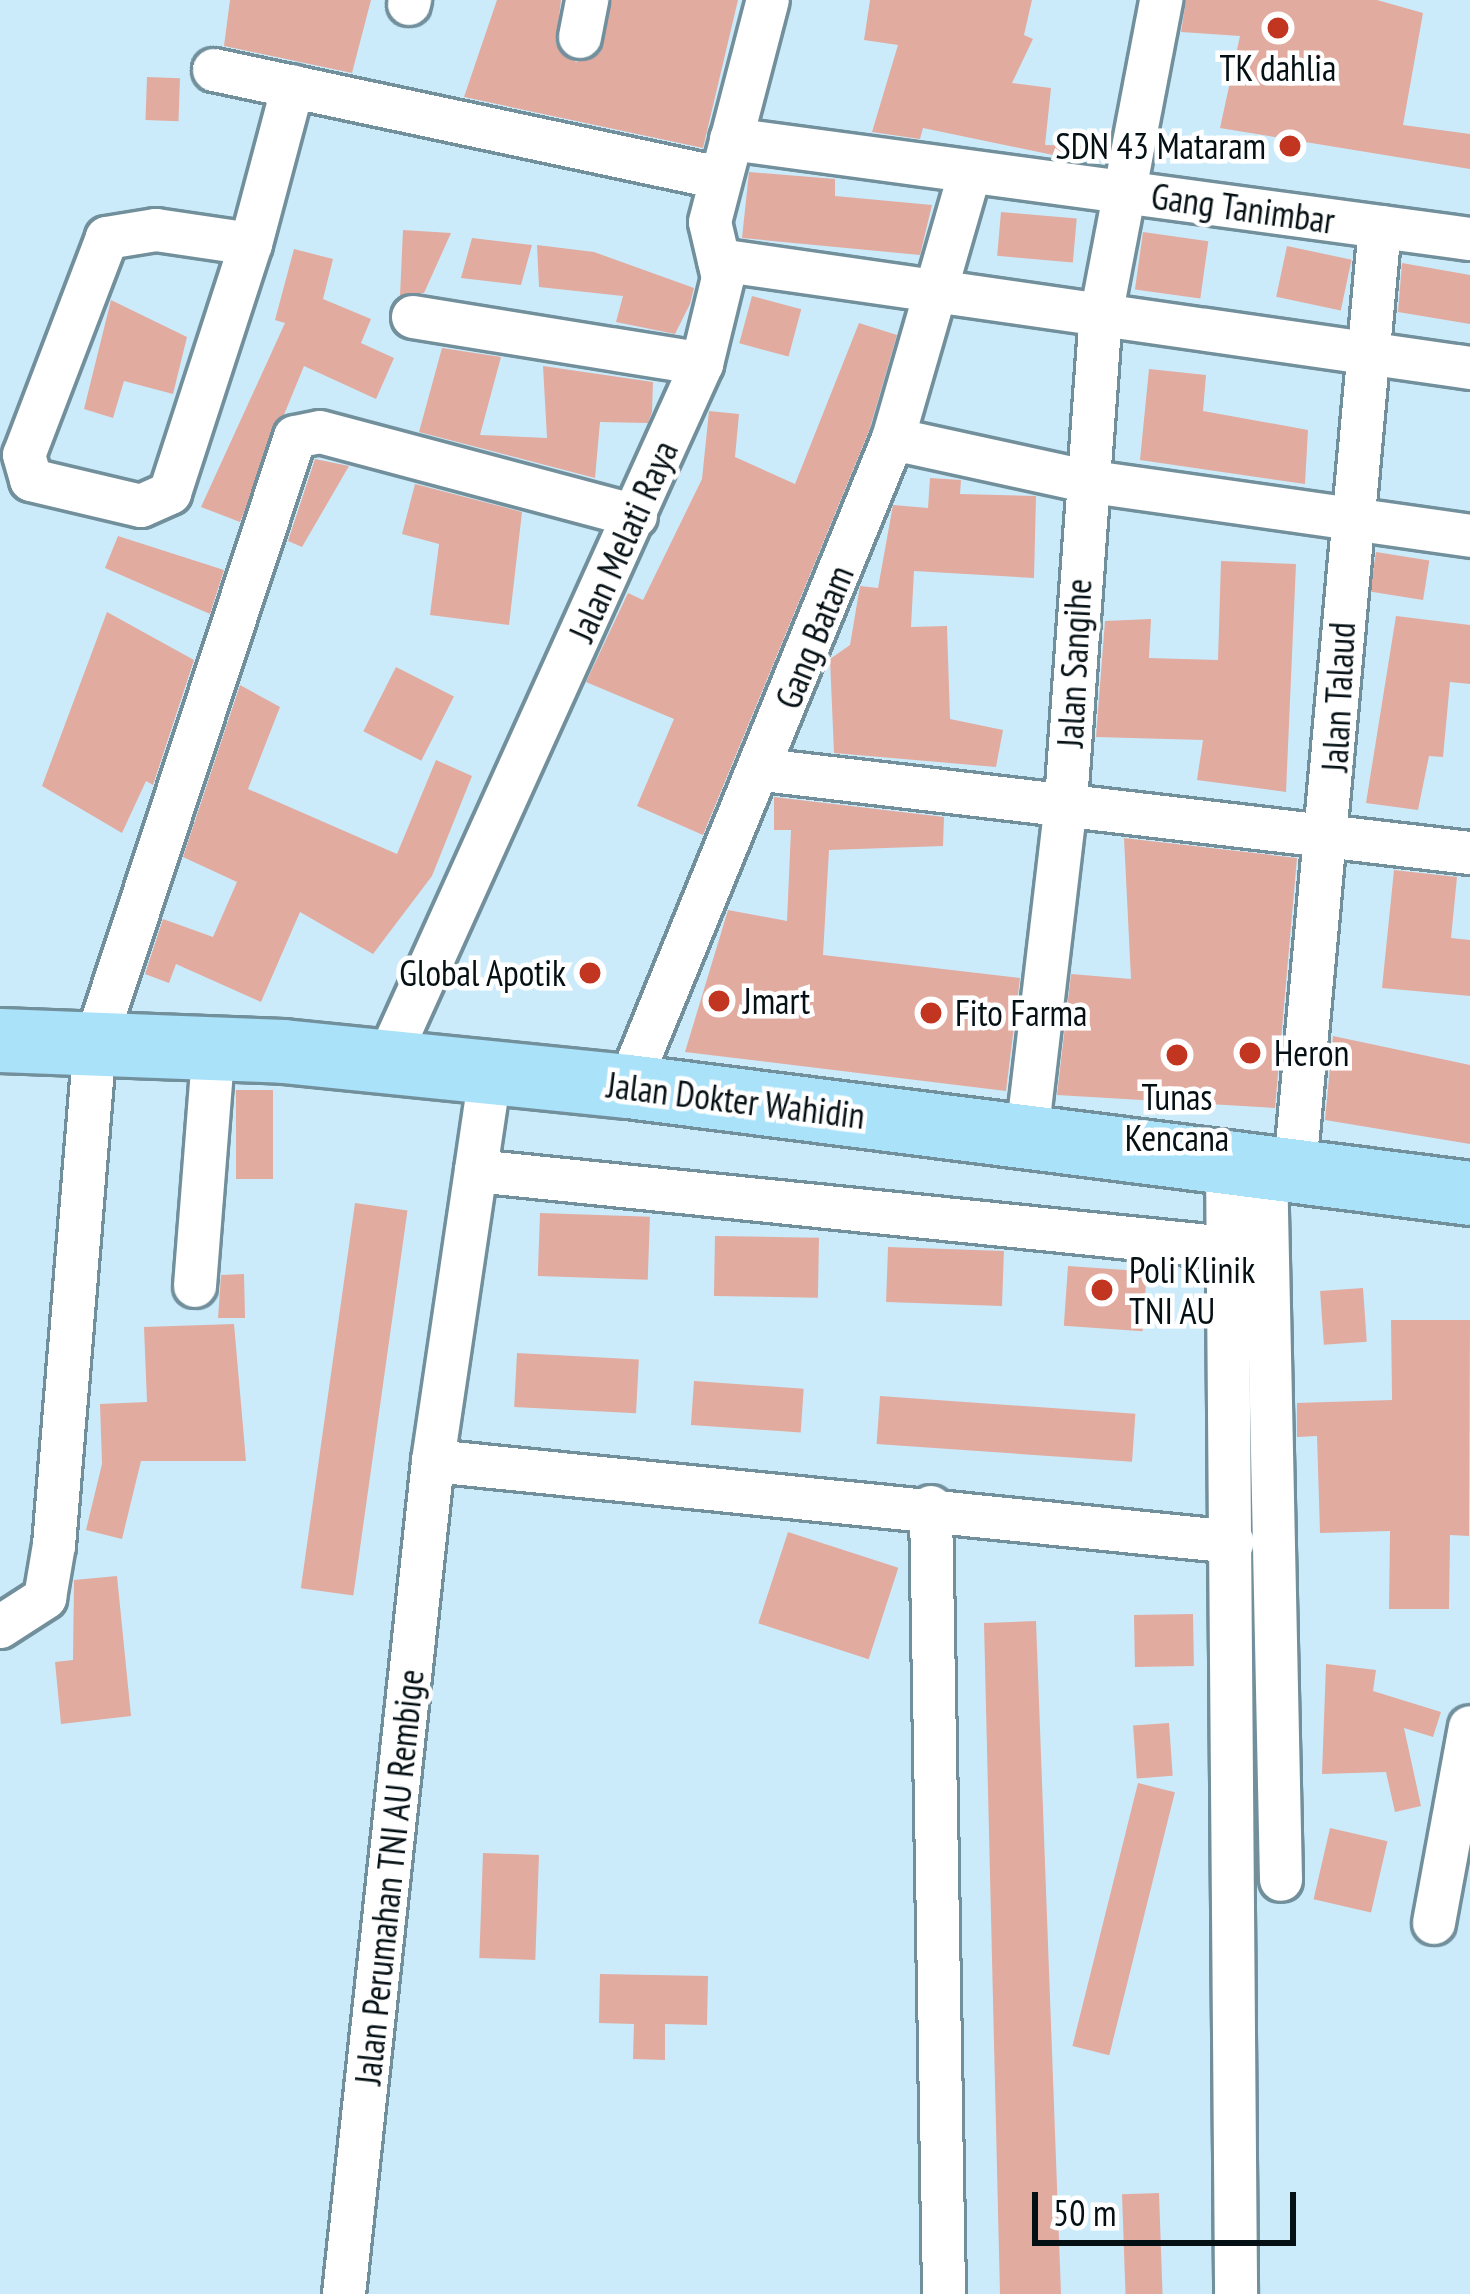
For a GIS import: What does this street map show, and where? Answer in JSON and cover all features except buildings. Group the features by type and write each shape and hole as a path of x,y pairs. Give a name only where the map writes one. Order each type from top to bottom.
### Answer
{"main road":[{"name":"Jalan Dokter Wahidin","path":"2,1040 214,1046 387,1061 628,1086 1470,1192"}],"street":[{"name":"Jalan Melati Raya","path":"387,1061 702,364 719,260 709,237 768,0"},
{"name":"Jalan Sangihe","path":"1027,1135 1066,801 1085,482 1101,316 1130,193 1161,0"},
{"name":"Gang Tanimbar","path":"214,70 725,158 1130,193 1470,239"},
{"path":"251,244 156,230 107,238 24,455 31,480 141,506 170,493 251,244 293,86"},
{"name":"Gang Batam","path":"628,1086 763,770 893,440 939,295 969,176"},
{"name":"Jalan Talaud","path":"1263,1164 1330,832 1349,518 1380,226"},
{"path":"719,260 1470,368"},
{"path":"413,316 702,364"},
{"path":"0,1627 45,1598 54,1545 94,1043 295,437 320,432 636,516"},
{"path":"893,440 1085,482 1470,536"},
{"path":"763,770 1066,801 1470,853"},
{"path":"194,1286 214,1046"},
{"name":"Jalan Perumahan TNI AU Rembige","path":"344,2294 433,1461 490,1072"},
{"path":"1236,2294 1227,1248 1263,1164"},
{"path":"1263,1164 1281,1880"},
{"path":"476,1171 1227,1248"},
{"path":"433,1461 1233,1542"},
{"path":"931,1508 944,2294"},
{"path":"1434,1923 1459,1831 1470,1727"}],"place":[{"name":"TK dahlia","path":"1278,28"},
{"name":"SDN 43 Mataram","path":"1290,146"},
{"name":"Global Apotik","path":"590,973"},
{"name":"Jmart","path":"719,1001"},
{"name":"Fito Farma","path":"931,1013"},
{"name":"Heron","path":"1250,1053"},
{"name":"Tunas Kencana","path":"1177,1055"},
{"name":"Poli Klinik TNI AU","path":"1102,1290"}]}
